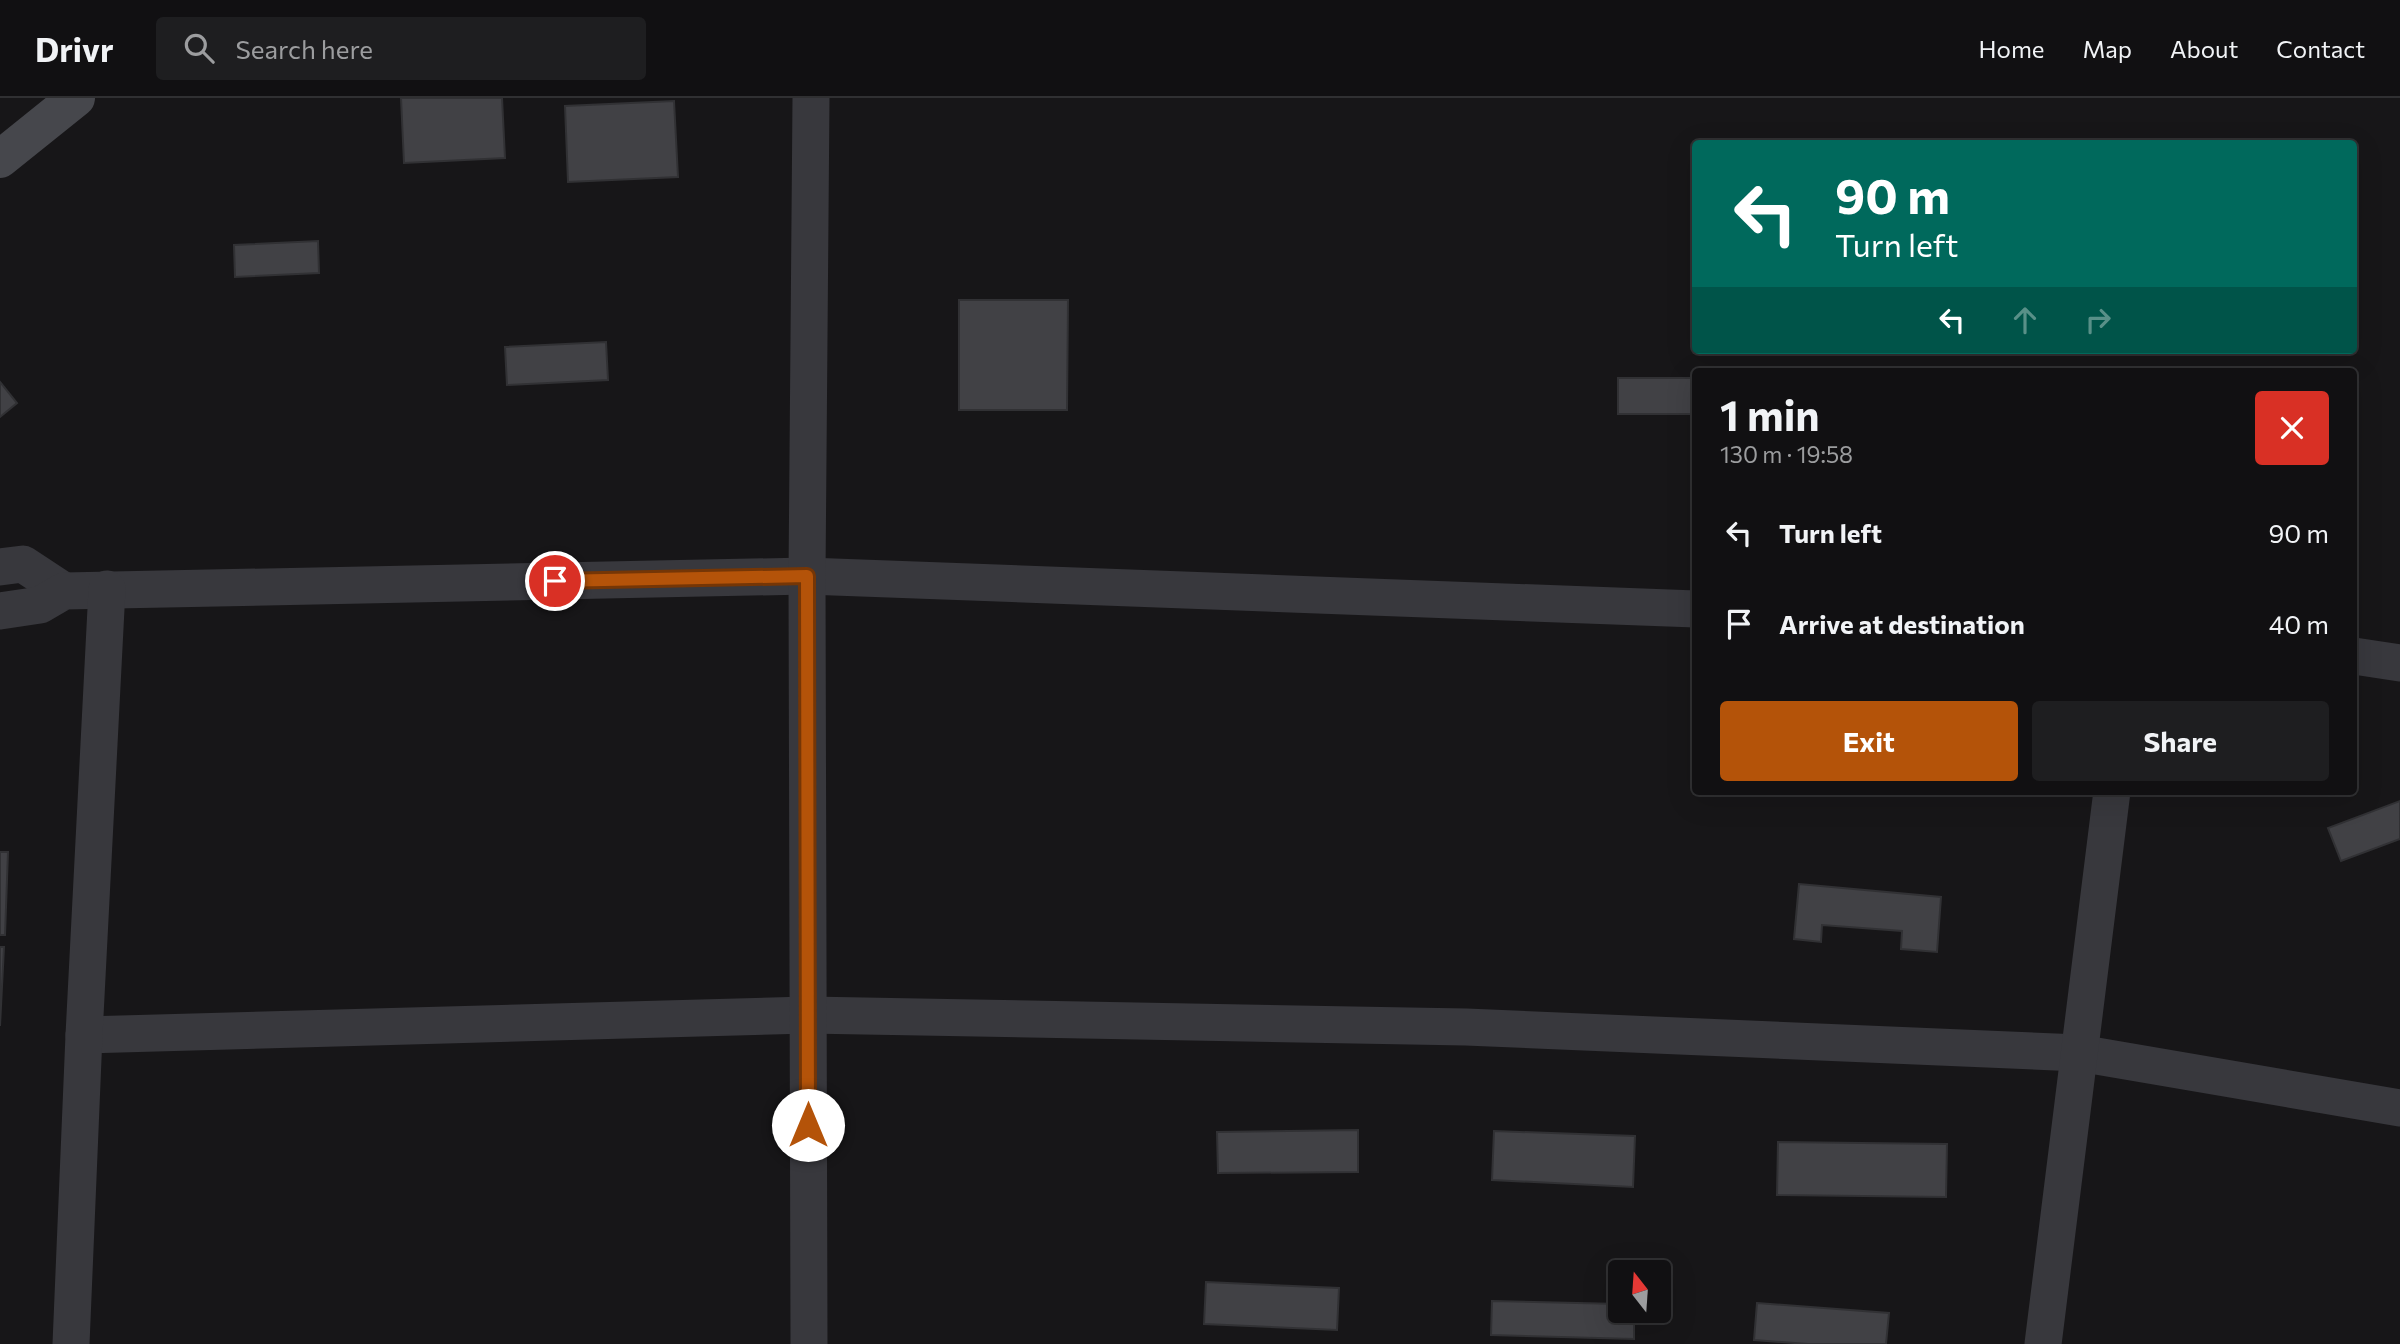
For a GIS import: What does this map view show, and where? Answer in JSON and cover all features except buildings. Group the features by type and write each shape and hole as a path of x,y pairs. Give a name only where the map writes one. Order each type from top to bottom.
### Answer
{"street":[{"path":"0,159 76,98"},
{"path":"809,1344 807,576 811,98"},
{"path":"0,567 23,564 64,591"},
{"path":"0,611 40,605 64,591 107,589 807,576 1692,608"},
{"path":"71,1344 107,589"},
{"path":"2357,656 2400,663"},
{"path":"2043,1344 2112,795"},
{"path":"84,1035 808,1015 1466,1027 2080,1053 2400,1108"}],"route":[{"path":"555,581 807,576 808,1125"}]}
